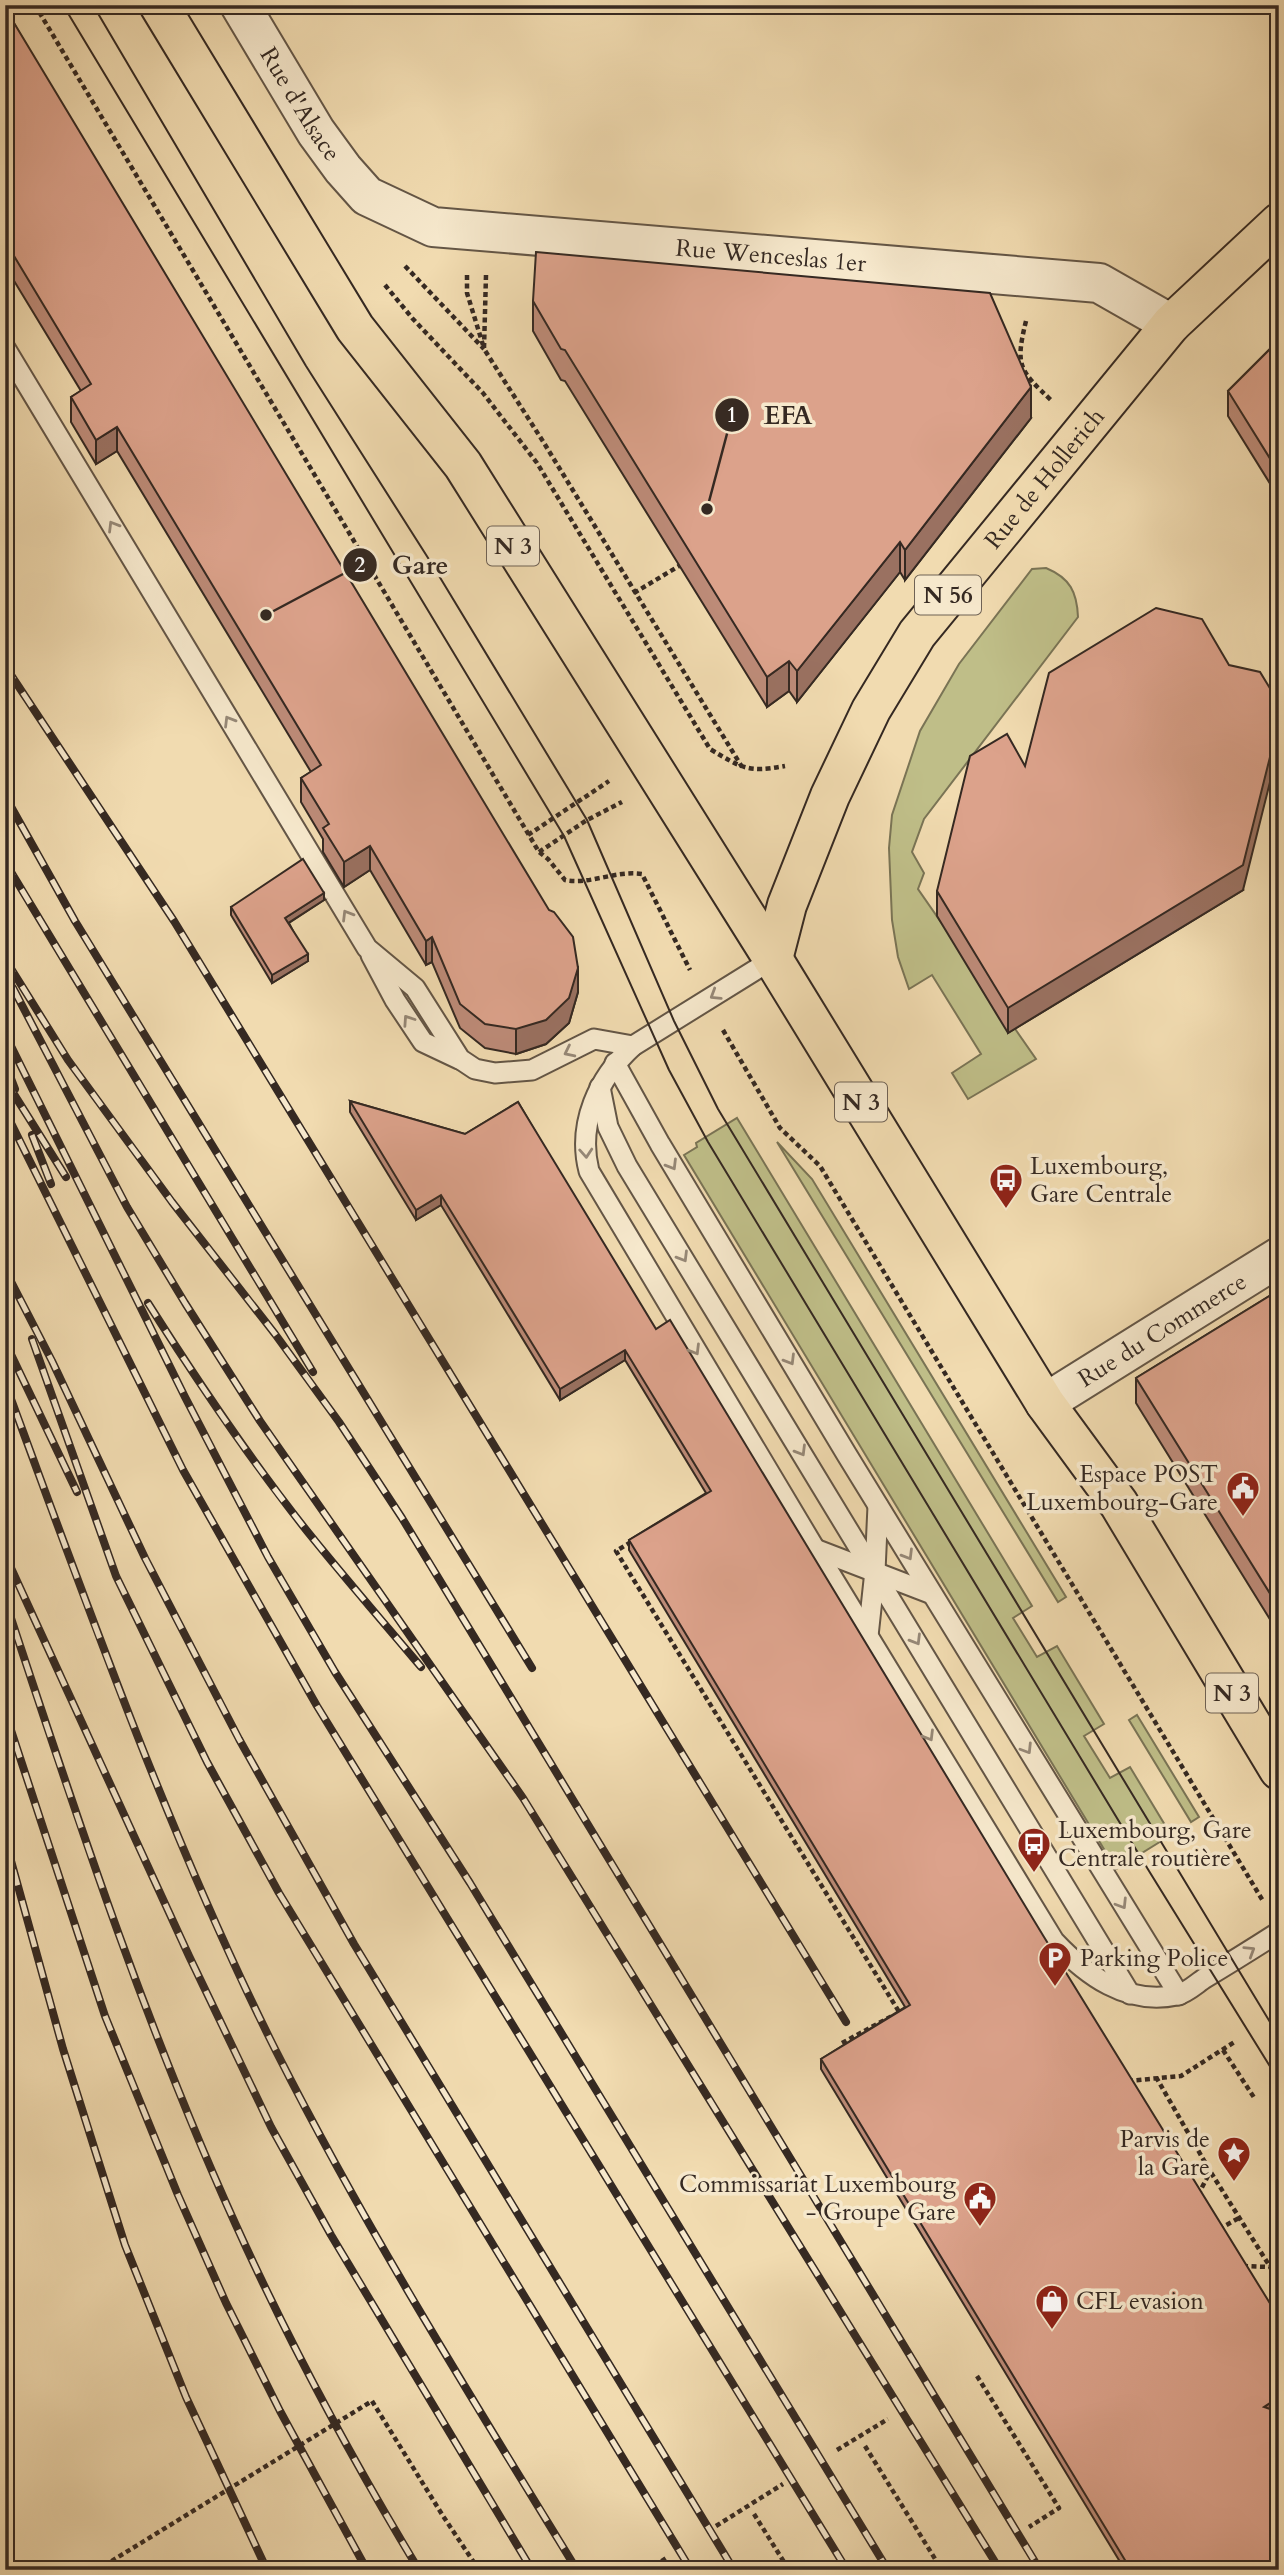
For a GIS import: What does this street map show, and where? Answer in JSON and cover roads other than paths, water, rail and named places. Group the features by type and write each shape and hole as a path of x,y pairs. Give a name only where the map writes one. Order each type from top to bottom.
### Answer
{"main road":[{"name":"N 3","path":"159,5 355,328 463,465 773,959 1045,1403 1119,1504 1279,1770"},
{"name":"Rue de Hollerich","path":"773,959 787,905 830,796 871,710 917,634 1171,324 1279,223"}],"street":[{"name":"Rue d'Alsace","path":"240,5 316,132 342,169 367,196"},
{"name":"Rue Wenceslas 1er","path":"367,196 433,227 1099,283 1171,324"},
{"name":"Rue du Commerce","path":"1045,1403 1279,1257"}],"lane":[{"path":"5,348 367,947 415,988 460,1059 475,1069 495,1073 531,1070 594,1039 633,1046"},
{"path":"773,959 633,1046 615,1063 589,1112 584,1154 589,1171 814,1549 1054,1941 1076,1965 1130,1994 1179,1994 1279,1932"},
{"path":"615,1063 660,1144 878,1506 1179,1994"},
{"path":"600,1087 608,1127 627,1166 1130,1994"},
{"path":"868,1636 878,1506"},
{"path":"814,1549 932,1594"}],"tram line":[{"path":"63,5 564,836 669,1070 708,1142 1279,2081"},
{"path":"93,5 306,366 430,561 587,820 674,1021 718,1109 1279,2037"}],"railway":[{"path":"5,666 174,921 846,2022"},
{"path":"5,796 75,921 532,1668"},
{"path":"5,862 313,1372"},
{"path":"5,959 68,1060 172,1202 275,1334 339,1422 402,1518 1040,2570"},
{"path":"13,988 127,1207 185,1303 260,1421 523,1798 1000,2570"},
{"path":"5,1034 185,1397 268,1557 335,1672 470,1883 888,2570"},
{"path":"5,1063 15,1089"},
{"path":"5,1080 66,1177"},
{"path":"5,1111 183,1470 317,1706 847,2570"},
{"path":"32,1135 51,1184"},
{"path":"5,1270 52,1361 145,1558 239,1739 354,1944 734,2570"},
{"path":"148,1303 265,1476 421,1667"},
{"path":"32,1339 116,1576 207,1762 279,1893 691,2570"},
{"path":"5,1342 77,1492"},
{"path":"5,1383 166,1806 238,1972 277,2053 384,2250 577,2570"},
{"path":"5,1555 189,1956 271,2127 331,2235 532,2570"},
{"path":"5,1600 116,1927 211,2168 265,2288 307,2370 419,2570"},
{"path":"5,1712 105,2016 178,2195 226,2303 280,2411 367,2570"},
{"path":"5,1839 63,2049 125,2245 186,2397 267,2570"}],"place":[{"name":"EFA","path":"707,509"},
{"name":"Gare","path":"266,615"},
{"name":"Luxembourg, Gare Centrale","path":"1006,1210"},
{"name":"Espace POST Luxembourg-Gare","path":"1243,1518"},
{"name":"Luxembourg, Gare Centrale routière","path":"1034,1874"},
{"name":"Parking Police","path":"1055,1988"},
{"name":"Parvis de la Gare","path":"1234,2183"},
{"name":"Commissariat Luxembourg - Groupe Gare","path":"980,2228"},
{"name":"CFL evasion","path":"1052,2331"}]}
